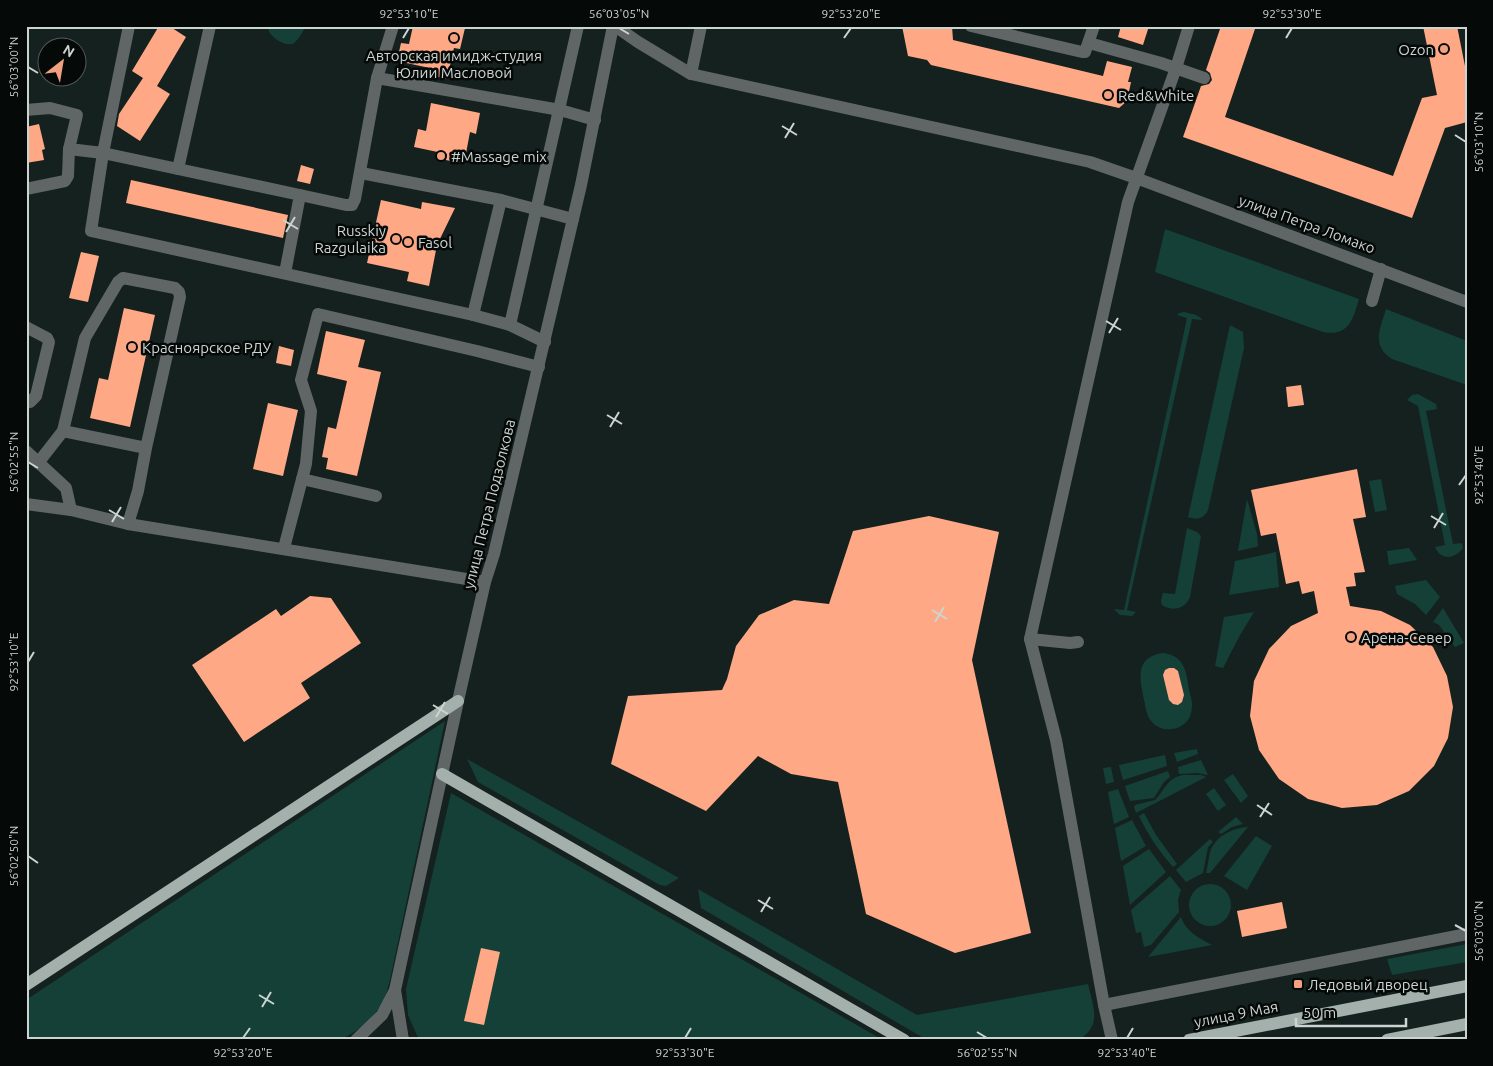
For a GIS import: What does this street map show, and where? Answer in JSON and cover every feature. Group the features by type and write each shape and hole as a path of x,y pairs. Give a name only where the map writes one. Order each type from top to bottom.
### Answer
{"main road":[{"path":"26,985 458,700"},
{"path":"442,774 904,1040"},
{"name":"улица 9 Мая","path":"1189,1040 1467,986"},
{"path":"1387,1040 1467,1024"}],"street":[{"path":"129,26 103,153 91,231 473,315 510,325 545,342"},
{"path":"178,169 210,26"},
{"path":"69,149 103,153 346,205 352,204 355,199 361,172 377,78 393,26"},
{"path":"510,325 578,26"},
{"name":"улица Петра Ломако","path":"614,26 691,74 1090,162 1467,302"},
{"name":"улица Петра Подзолкова","path":"356,1040 382,1015 395,990 458,700 485,582 494,554 545,342 614,26"},
{"path":"691,74 701,26"},
{"path":"971,26 1082,52 1085,52 1094,26"},
{"path":"1112,1040 1056,740 1030,639 1128,202 1189,26"},
{"path":"1089,43 1204,78"},
{"path":"377,78 560,110 595,120"},
{"path":"26,110 50,108 77,115 69,149 68,176 65,181 26,190"},
{"path":"361,172 501,200 573,219"},
{"path":"285,273 300,195"},
{"path":"473,315 501,200"},
{"path":"1372,301 1382,269"},
{"path":"38,463 63,431 85,338 118,282 122,278 128,278 175,288 180,296 138,491 128,524"},
{"path":"284,548 306,464 311,411 301,380 318,314 437,346 539,367"},
{"path":"26,327 47,338 49,342 36,396 26,403"},
{"path":"63,431 146,448"},
{"path":"26,451 66,488 71,510"},
{"path":"302,479 376,496"},
{"path":"26,504 71,510 128,524 485,582"},
{"path":"1030,639 1078,642"},
{"path":"1104,1004 1467,934"},
{"name":"улица Петра Подзолкова","path":"395,990 403,1040"}],"green space":[{"path":"268,26 306,26 294,43 286,44 271,34"},
{"path":"1165,229 1359,299 1352,320 1349,325 1339,332 1323,332 1155,272"},
{"path":"1386,309 1467,341 1467,385 1392,359 1385,354 1379,342 1379,336"},
{"path":"1184,312 1196,315 1202,320 1192,319 1127,610 1136,612 1132,616 1120,615 1114,609 1124,610 1187,318 1177,315"},
{"path":"1230,325 1243,332 1244,348 1208,510 1202,517 1191,518 1188,517"},
{"path":"1418,394 1436,404 1437,409 1426,411 1453,544 1462,543 1463,548 1460,552 1448,557 1441,555 1435,547 1445,545 1418,406 1407,400 1412,395"},
{"path":"1381,479 1387,510 1375,512 1369,481"},
{"path":"1247,499 1257,534 1258,546 1238,551"},
{"path":"1187,528 1201,536 1190,597 1182,607 1174,609 1162,605 1161,601 1163,593 1175,594"},
{"path":"1409,548 1417,560 1389,565 1387,551"},
{"path":"1276,552 1279,587 1229,595 1235,561"},
{"path":"1426,580 1440,597 1426,615 1415,604 1397,594 1395,586"},
{"path":"1443,608 1464,643 1455,647 1439,625 1433,622"},
{"path":"1254,612 1223,668 1215,666 1224,617"},
{"path":"1164,653 1172,655 1181,662 1186,673 1192,703 1189,719 1180,727 1174,729 1157,726 1148,717 1141,684 1143,664 1154,655"},
{"path":"445,721 390,980 384,999 376,1012 352,1034 338,1040 26,1040 26,1000"},
{"path":"1197,749 1198,754 1177,762 1174,753"},
{"path":"1165,755 1167,766 1123,780 1119,765"},
{"path":"467,759 679,878 666,886 660,885 478,782"},
{"path":"1201,760 1208,775 1197,773 1179,774 1178,767"},
{"path":"1111,767 1114,782 1106,784 1103,768"},
{"path":"1168,771 1170,777 1164,782 1154,798 1130,801 1125,786"},
{"path":"1233,774 1248,796 1241,803 1224,780"},
{"path":"1183,775 1201,775 1206,777 1136,813 1135,805 1155,800 1173,779"},
{"path":"1214,788 1226,805 1218,811 1206,794"},
{"path":"1118,789 1129,817 1114,824 1108,792"},
{"path":"451,793 883,1040 419,1040 408,1015 406,989"},
{"path":"1144,813 1156,835 1177,864 1173,867 1154,843 1142,823 1139,816"},
{"path":"1236,817 1243,824 1232,827 1221,834 1218,832"},
{"path":"1132,820 1146,846 1121,861 1115,828"},
{"path":"1248,827 1210,873 1206,873 1210,853 1215,842 1230,831"},
{"path":"1256,836 1272,846 1247,890 1224,876"},
{"path":"1210,839 1213,842 1208,847 1203,873 1186,882 1176,870"},
{"path":"1149,849 1166,872 1130,905 1123,866"},
{"path":"1170,876 1181,890 1178,899 1179,912 1151,945 1144,947 1141,932 1136,933 1131,910"},
{"path":"1214,884 1222,887 1228,893 1231,905 1228,917 1222,923 1206,926 1198,923 1192,917 1189,901 1192,893 1198,887"},
{"path":"698,889 917,1015 1088,984 1094,1008 1091,1029 1078,1040 927,1040 701,908"},
{"path":"1181,917 1190,931 1212,945 1148,957"},
{"path":"1467,944 1467,962 1392,975 1387,959"}],"building":[{"path":"159,26 169,26 186,37 157,86 170,94 140,141 117,126 119,114 143,78 132,71"},
{"path":"413,26 465,28 460,49 454,48 447,79 428,75 430,68 397,61 401,43 409,44"},
{"path":"902,26 952,26 953,40 1103,76 1107,61 1132,67 1128,82 1131,82 1127,101 1119,108 931,65 927,60 908,56"},
{"path":"1121,26 1149,26 1143,45 1118,37"},
{"path":"1221,26 1256,26 1225,117 1393,176 1422,98 1437,95 1423,26 1457,26 1467,76 1467,122 1445,128 1412,218 1183,137 1201,86 1209,84 1212,80 1210,73 1206,70"},
{"path":"431,103 480,113 476,134 470,132 464,164 446,160 447,154 414,147 418,129 426,131"},
{"path":"39,124 45,149 42,150 44,160 26,163 26,127"},
{"path":"301,165 314,169 310,184 297,181"},
{"path":"131,180 288,215 283,238 126,203"},
{"path":"381,200 421,209 422,202 455,208 437,245 429,286 407,281 409,272 367,263"},
{"path":"81,252 99,256 88,302 69,298"},
{"name":"Красноярское РДУ","path":"124,308 155,315 130,427 90,418 99,378 108,380"},
{"path":"326,331 365,340 358,367 381,372 357,476 326,469 328,458 322,457 328,427 336,429 347,381 317,374"},
{"path":"279,346 294,350 291,366 276,363"},
{"path":"1301,385 1304,405 1288,407 1286,387"},
{"path":"268,403 298,410 283,476 253,469"},
{"name":"Арена-Север","path":"1357,469 1366,517 1353,519 1365,572 1354,573 1356,586 1346,587 1350,606 1381,611 1410,625 1433,647 1447,676 1453,707 1448,738 1434,766 1409,791 1377,805 1342,808 1308,799 1279,779 1259,750 1250,716 1254,681 1269,649 1291,626 1318,613 1314,591 1302,594 1299,581 1286,584 1276,533 1261,536 1251,490"},
{"path":"929,516 999,532 972,660 1031,933 955,953 866,914 838,782 791,774 758,756 706,811 611,764 628,696 722,690 736,646 759,615 794,600 829,604 853,531"},
{"path":"310,596 331,598 361,643 301,683 310,698 244,742 192,665 276,609 281,616"},
{"path":"1174,668 1178,671 1184,695 1182,702 1178,705 1173,704 1169,700 1163,675 1165,670"},
{"path":"1282,902 1287,928 1242,937 1237,911"},
{"path":"481,948 500,952 484,1025 464,1021"}],"place":[{"name":"Авторская имидж-студия Юлии Масловой","path":"454,38"},
{"name":"Ozon","path":"1444,49"},
{"name":"Red&White","path":"1108,95"},
{"name":"#Massage mix","path":"441,156"},
{"name":"Russkiy Razgulaika","path":"396,239"},
{"name":"Fasol","path":"408,242"},
{"name":"Красноярское РДУ","path":"132,347"},
{"name":"Арена-Север","path":"1351,637"},
{"name":"Ледовый дворец","path":"1298,984"}]}
